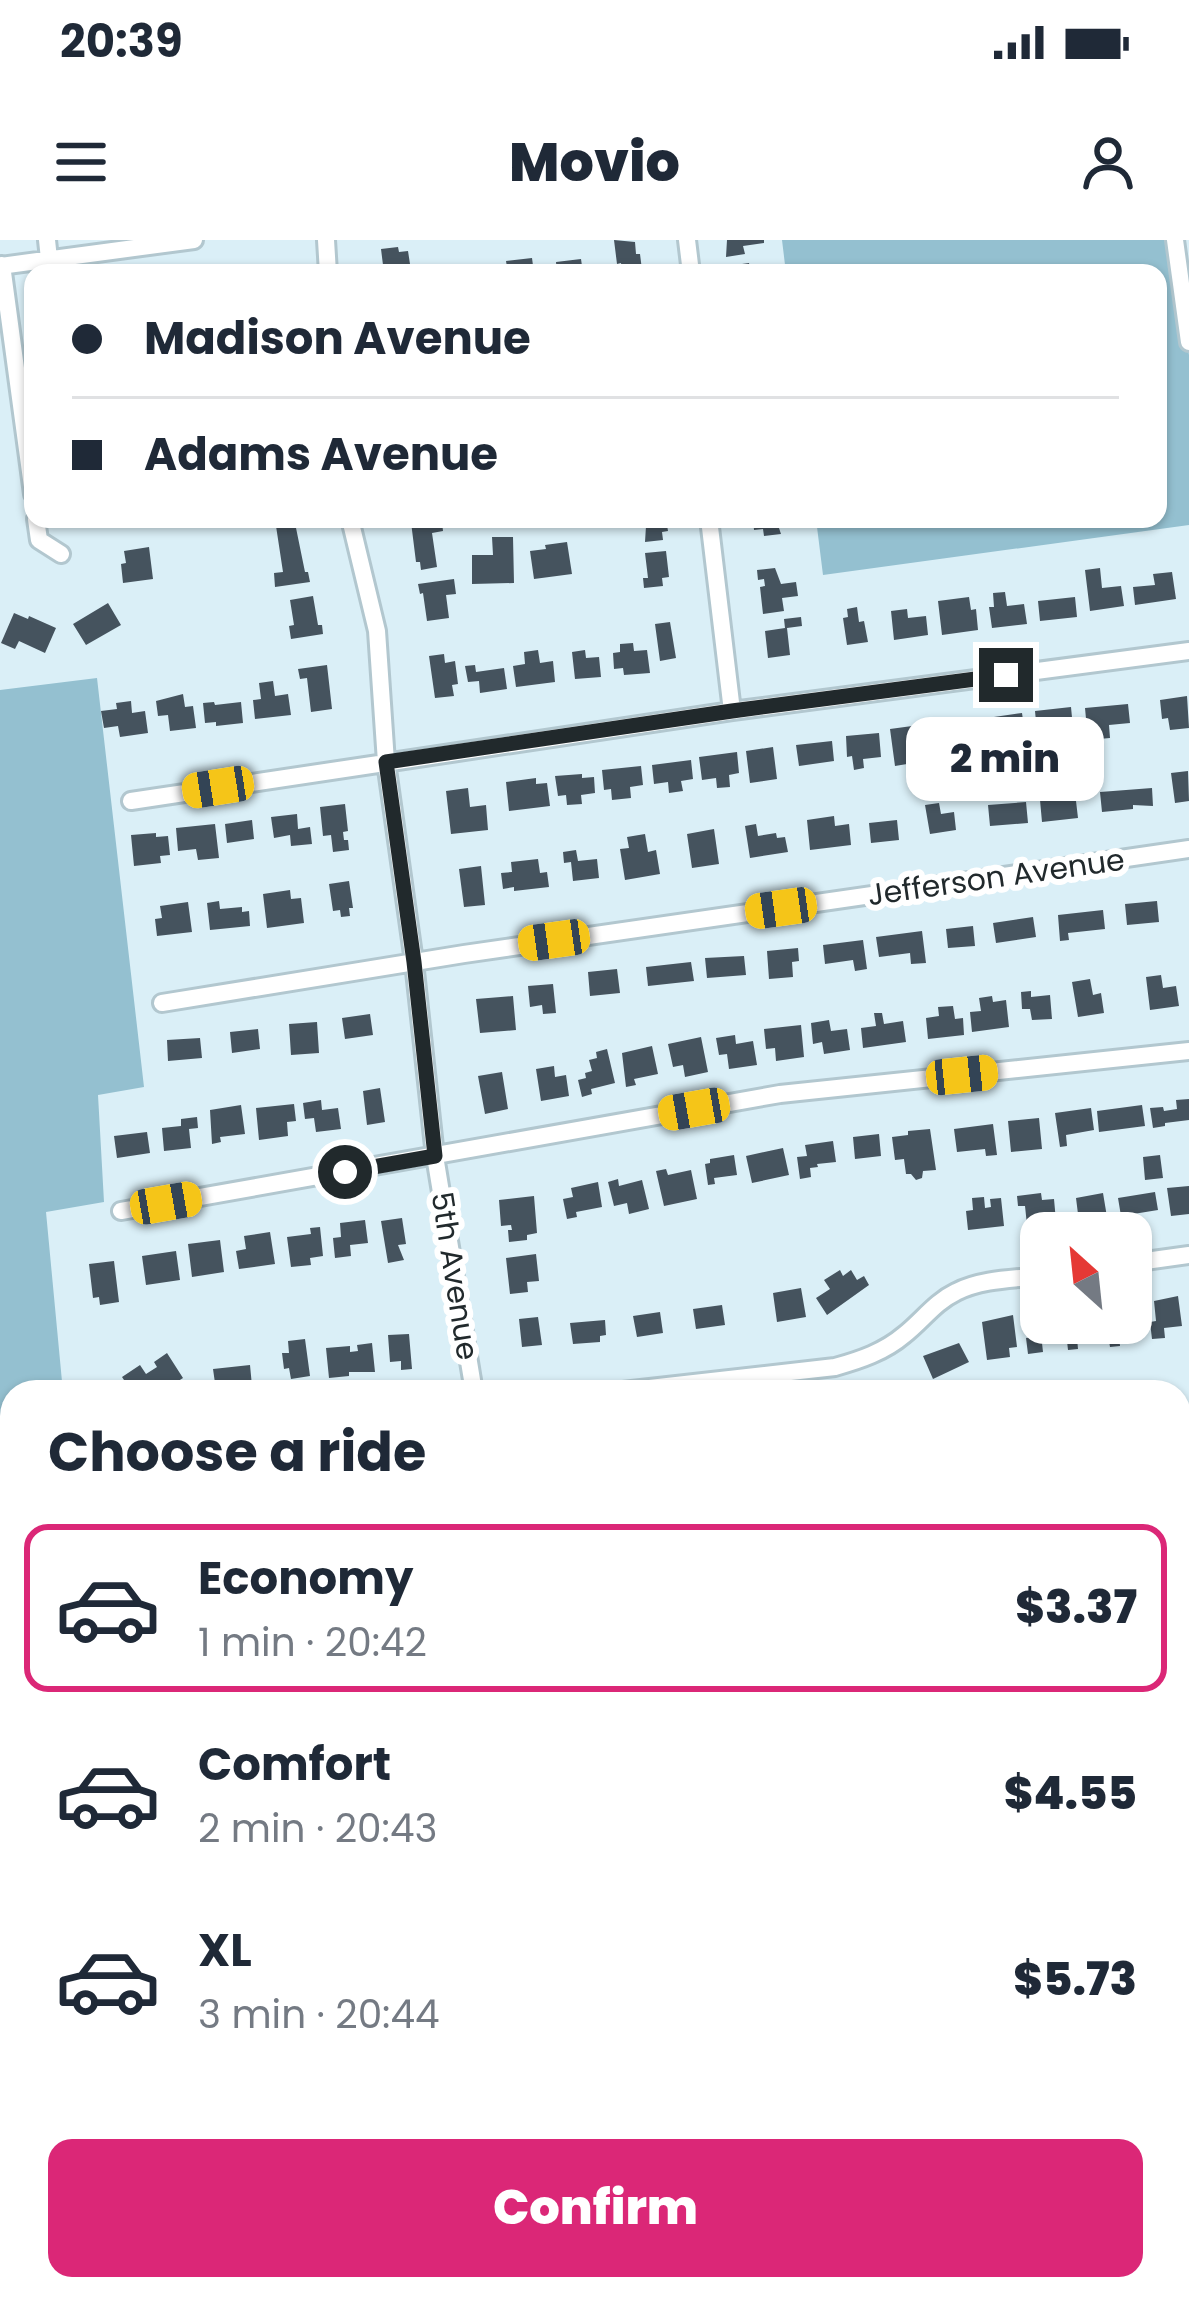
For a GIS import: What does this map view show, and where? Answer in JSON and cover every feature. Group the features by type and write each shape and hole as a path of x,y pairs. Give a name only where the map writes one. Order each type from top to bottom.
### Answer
{"street":[{"path":"46,240 49,260"},
{"path":"24,430 1,266 194,240"},
{"path":"1175,240 1189,342"},
{"path":"37,528 39,540 61,554"},
{"name":"5th Avenue","path":"352,528 377,631 386,762 435,1156 472,1380"},
{"path":"710,528 732,711"},
{"path":"131,801 732,711 1189,651"},
{"name":"Jefferson Avenue","path":"162,1003 1189,849"},
{"path":"122,1211 780,1094 1189,1051"},
{"path":"1152,1260 1189,1255"},
{"path":"720,1380 835,1367 886,1348 957,1291 1020,1279"}],"shaded area":[{"path":"782,240 1173,240 1189,355 1189,525 823,575 817,528 1167,528 1167,264 785,264"},
{"path":"97,678 144,1087 98,1095 104,1202 46,1212 62,1380 0,1380 0,690"}],"building":[{"path":"614,240 635,242 641,264 617,264"},
{"path":"727,240 764,243 743,246 745,254 726,257"},
{"path":"381,249 408,251 410,264 383,264"},
{"path":"532,258 533,264 506,264"},
{"path":"276,528 296,528 310,582 275,587 274,573 283,572"},
{"path":"412,528 443,528 432,533 437,567 421,570"},
{"path":"646,528 668,528 662,532 663,540 645,542"},
{"path":"754,528 779,528 781,534 764,536 763,529"},
{"path":"492,537 513,537 514,583 472,584 472,555 493,555"},
{"path":"567,542 572,574 534,579 530,551"},
{"path":"149,547 153,579 123,583 124,551"},
{"path":"666,551 669,577 662,578 663,586 644,588 643,578 648,578 645,553"},
{"path":"775,568 781,584 796,582 798,596 782,598 784,611 763,614 760,587 765,586 757,570"},
{"path":"1100,568 1102,588 1121,586 1124,606 1090,611 1085,570"},
{"path":"1172,572 1176,599 1135,605 1133,587 1155,585 1153,574"},
{"path":"454,579 456,594 446,595 449,618 427,621 418,584"},
{"path":"1005,592 1007,606 1024,604 1027,624 992,628 993,593"},
{"path":"313,596 323,634 291,639 290,600"},
{"path":"969,597 978,630 942,635 938,601"},
{"path":"1075,597 1077,617 1040,621 1038,601"},
{"path":"108,603 121,625 86,645 73,624"},
{"path":"857,607 868,642 847,645 843,618 848,617 847,609"},
{"path":"907,609 908,618 926,616 928,635 894,640 891,611"},
{"path":"14,613 56,628 45,653 19,641 15,649 1,643"},
{"path":"801,617 802,626 787,628 790,655 768,658 765,631 785,628 784,619"},
{"path":"670,622 676,658 660,661 655,624"},
{"path":"633,643 634,651 647,650 650,673 624,675 623,668 614,669 613,653 620,652 620,644"},
{"path":"538,650 540,663 553,661 555,682 516,687 513,666 525,664 524,652"},
{"path":"585,650 586,658 599,657 601,677 575,679 572,652"},
{"path":"444,654 445,663 455,661 458,684 452,685 454,696 435,698 429,656"},
{"path":"327,665 332,709 311,712 307,678 300,679 298,669"},
{"path":"475,665 476,672 504,668 507,689 480,693 479,681 468,682 465,666"},
{"path":"273,681 275,696 288,694 291,715 255,719 253,700 261,699 259,683"},
{"path":"183,694 185,707 193,706 196,728 170,731 168,715 158,716 156,701"},
{"path":"1187,696 1189,728 1170,730 1168,718 1162,719 1160,700"},
{"path":"131,701 132,713 145,711 148,733 120,737 118,726 104,728 101,711"},
{"path":"241,702 243,723 205,723 203,703"},
{"path":"1128,704 1130,723 1109,725 1110,738 1088,740 1085,708"},
{"path":"1071,707 1073,728 1037,732 1035,711"},
{"path":"1022,713 1025,734 990,739 987,718"},
{"path":"976,721 978,740 956,743 957,755 943,756 939,726"},
{"path":"927,724 930,747 912,749 913,763 895,766 890,729"},
{"path":"879,733 881,757 863,759 864,768 854,770 852,756 847,757 846,736"},
{"path":"832,741 834,761 799,766 796,745"},
{"path":"773,747 777,779 750,783 746,751"},
{"path":"737,752 739,773 729,775 730,787 717,788 716,778 702,780 699,757"},
{"path":"691,760 693,779 681,781 683,791 669,793 668,782 654,784 652,765"},
{"path":"641,766 643,785 630,787 631,798 612,800 611,789 604,790 602,770"},
{"path":"1188,771 1189,801 1175,803 1171,773"},
{"path":"582,774 582,778 594,777 595,793 581,795 582,804 567,805 566,795 558,796 555,776"},
{"path":"536,778 536,784 547,783 550,806 509,811 506,782"},
{"path":"468,788 470,807 486,805 488,830 451,834 446,791"},
{"path":"1152,788 1153,806 1102,812 1100,792"},
{"path":"1068,797 1076,801 1078,818 1042,822 1040,800"},
{"path":"1026,802 1028,823 990,826 988,805"},
{"path":"939,803 941,814 954,812 956,830 930,834 925,805"},
{"path":"345,804 348,831 343,832 349,850 333,852 331,835 323,836 320,807"},
{"path":"297,814 298,829 310,827 312,844 291,846 290,835 274,838 271,817"},
{"path":"834,816 835,826 849,824 851,845 810,850 807,820"},
{"path":"252,820 254,839 227,843 225,824"},
{"path":"897,820 899,840 871,843 869,823"},
{"path":"215,824 219,858 198,860 196,849 178,851 176,828"},
{"path":"756,824 758,836 776,833 777,838 785,837 788,852 750,858 745,826"},
{"path":"714,829 719,864 692,868 687,834"},
{"path":"156,833 156,837 168,836 170,855 160,856 161,863 134,866 131,835"},
{"path":"645,834 648,852 656,850 660,874 625,880 620,849 629,848 627,837"},
{"path":"576,850 578,861 597,859 599,878 573,881 571,862 564,863 563,852"},
{"path":"538,859 540,873 547,872 549,887 503,889 501,873 512,872 511,862"},
{"path":"481,866 485,905 464,907 459,869"},
{"path":"349,881 353,908 349,908 350,916 341,917 340,910 333,911 329,884"},
{"path":"290,890 291,899 301,898 304,923 267,928 263,894"},
{"path":"219,901 220,909 249,911 250,926 210,930 207,903"},
{"path":"1157,901 1159,922 1127,925 1125,904"},
{"path":"188,902 192,932 157,936 155,919 162,918 160,906"},
{"path":"1103,910 1105,929 1068,933 1069,940 1060,941 1058,915"},
{"path":"1033,917 1036,937 996,943 993,923"},
{"path":"973,926 975,946 948,948 946,929"},
{"path":"922,931 926,963 911,964 910,953 879,957 876,937"},
{"path":"863,940 867,969 855,971 853,960 825,964 823,945"},
{"path":"798,948 793,977 769,979 767,951"},
{"path":"744,956 746,975 707,978 705,958"},
{"path":"691,962 694,981 648,986 646,967"},
{"path":"617,969 620,993 590,996 588,972"},
{"path":"1161,975 1163,988 1176,986 1179,1006 1150,1010 1146,977"},
{"path":"1090,979 1093,995 1101,993 1104,1013 1078,1017 1072,982"},
{"path":"553,984 556,1013 543,1014 542,1005 530,1007 528,986"},
{"path":"1031,991 1031,997 1050,995 1052,1019 1032,1020 1030,1009 1022,1009 1021,992"},
{"path":"513,996 516,1030 480,1033 476,999"},
{"path":"992,996 993,1002 1006,1000 1009,1027 972,1032 970,1012 981,1011 979,998"},
{"path":"953,1006 955,1019 963,1018 964,1035 928,1039 926,1018 939,1016 938,1007"},
{"path":"874,1013 882,1013 884,1024 903,1021 906,1042 863,1048 861,1028 876,1026"},
{"path":"370,1014 373,1035 345,1039 342,1018"},
{"path":"829,1020 831,1031 847,1029 850,1050 824,1054 822,1042 813,1044 811,1023"},
{"path":"317,1022 319,1053 291,1055 289,1024"},
{"path":"801,1025 804,1057 776,1061 775,1048 766,1049 764,1029"},
{"path":"258,1029 260,1049 232,1053 230,1032"},
{"path":"735,1035 736,1044 753,1041 757,1065 729,1069 727,1054 719,1055 716,1038"},
{"path":"701,1037 708,1072 685,1077 683,1065 673,1067 668,1044"},
{"path":"200,1038 202,1058 168,1061 167,1040"},
{"path":"652,1046 658,1074 634,1079 636,1085 626,1087 622,1053"},
{"path":"607,1049 615,1083 591,1089 592,1094 582,1097 578,1080 592,1071 589,1060 597,1058 596,1052"},
{"path":"554,1066 555,1077 566,1075 569,1096 541,1101 536,1069"},
{"path":"502,1072 508,1109 485,1114 478,1076"},
{"path":"380,1088 385,1122 367,1125 363,1091"},
{"path":"1189,1099 1189,1120 1153,1128 1150,1108 1177,1109 1176,1100"},
{"path":"321,1100 322,1110 338,1108 341,1129 316,1132 314,1118 305,1119 303,1103"},
{"path":"294,1104 296,1121 287,1122 288,1136 259,1140 256,1108"},
{"path":"241,1105 245,1134 220,1137 221,1142 212,1144 210,1110"},
{"path":"1142,1105 1145,1126 1099,1132 1097,1111"},
{"path":"1091,1108 1094,1130 1066,1135 1067,1146 1060,1147 1055,1113"},
{"path":"197,1117 198,1128 189,1129 191,1148 164,1151 162,1128 181,1126 181,1119"},
{"path":"1039,1118 1042,1149 1011,1152 1008,1121"},
{"path":"993,1124 997,1155 986,1156 985,1149 957,1152 954,1129"},
{"path":"930,1129 936,1170 923,1171 916,1180 906,1174 904,1159 895,1160 892,1137"},
{"path":"147,1132 150,1153 117,1158 114,1136"},
{"path":"879,1134 881,1156 855,1159 853,1137"},
{"path":"833,1141 836,1162 817,1164 810,1168 811,1177 800,1179 797,1157 807,1156 805,1145"},
{"path":"783,1148 789,1175 752,1183 746,1156"},
{"path":"734,1155 737,1175 714,1178 715,1184 708,1185 705,1164"},
{"path":"1160,1155 1163,1178 1145,1180 1143,1157"},
{"path":"666,1169 668,1175 691,1170 697,1199 664,1206 656,1171"},
{"path":"618,1179 619,1186 642,1180 649,1209 629,1214 627,1203 614,1206 608,1182"},
{"path":"598,1182 602,1207 576,1212 577,1217 567,1219 563,1199 573,1197 571,1188"},
{"path":"1189,1186 1189,1214 1171,1216 1167,1188"},
{"path":"1155,1192 1158,1210 1120,1212 1118,1198"},
{"path":"1041,1193 1042,1200 1054,1199 1055,1212 1026,1212 1025,1206 1018,1206 1017,1196"},
{"path":"1103,1193 1106,1212 1078,1212 1076,1198"},
{"path":"534,1196 537,1233 527,1235 527,1240 509,1242 511,1225 501,1226 499,1200"},
{"path":"984,1197 985,1208 991,1207 990,1199 1001,1198 1004,1226 968,1230 966,1211 973,1210 972,1198"},
{"path":"402,1218 406,1244 398,1245 404,1260 388,1263 381,1221"},
{"path":"365,1220 368,1243 350,1245 351,1256 335,1258 333,1238 341,1237 340,1223"},
{"path":"320,1227 323,1256 310,1258 311,1265 291,1267 287,1237 311,1234 310,1228"},
{"path":"270,1232 275,1264 239,1269 236,1251 246,1249 244,1236"},
{"path":"220,1240 224,1272 192,1277 188,1244"},
{"path":"176,1251 180,1280 146,1285 142,1256"},
{"path":"536,1254 539,1281 527,1282 528,1292 510,1294 506,1258"},
{"path":"114,1261 119,1302 100,1305 99,1297 93,1298 89,1264"},
{"path":"840,1270 843,1276 851,1270 857,1280 864,1276 869,1285 827,1315 816,1298 830,1289 824,1280"},
{"path":"801,1288 806,1317 777,1322 773,1293"},
{"path":"1178,1296 1182,1326 1164,1328 1165,1338 1152,1339 1154,1301"},
{"path":"722,1305 725,1325 696,1329 693,1309"},
{"path":"660,1312 663,1333 637,1337 633,1316"},
{"path":"1013,1315 1017,1347 1009,1348 1010,1357 987,1360 982,1322"},
{"path":"538,1317 542,1345 522,1347 519,1319"},
{"path":"605,1320 606,1335 600,1336 600,1342 573,1344 570,1323"},
{"path":"409,1334 412,1369 401,1370 401,1361 390,1362 388,1335"},
{"path":"305,1339 310,1376 291,1379 282,1353 289,1353 288,1341"},
{"path":"372,1343 375,1372 329,1378 326,1348 350,1346 350,1352 358,1351 357,1345"},
{"path":"959,1343 969,1362 933,1379 923,1356"},
{"path":"1027,1344 1042,1344 1043,1352 1028,1354"},
{"path":"167,1353 183,1378 122,1377 140,1365 146,1374 157,1367 154,1362"},
{"path":"250,1365 251,1380 215,1380 213,1369"}],"route":[{"path":"345,1172 435,1156 386,762 1006,675"}]}
